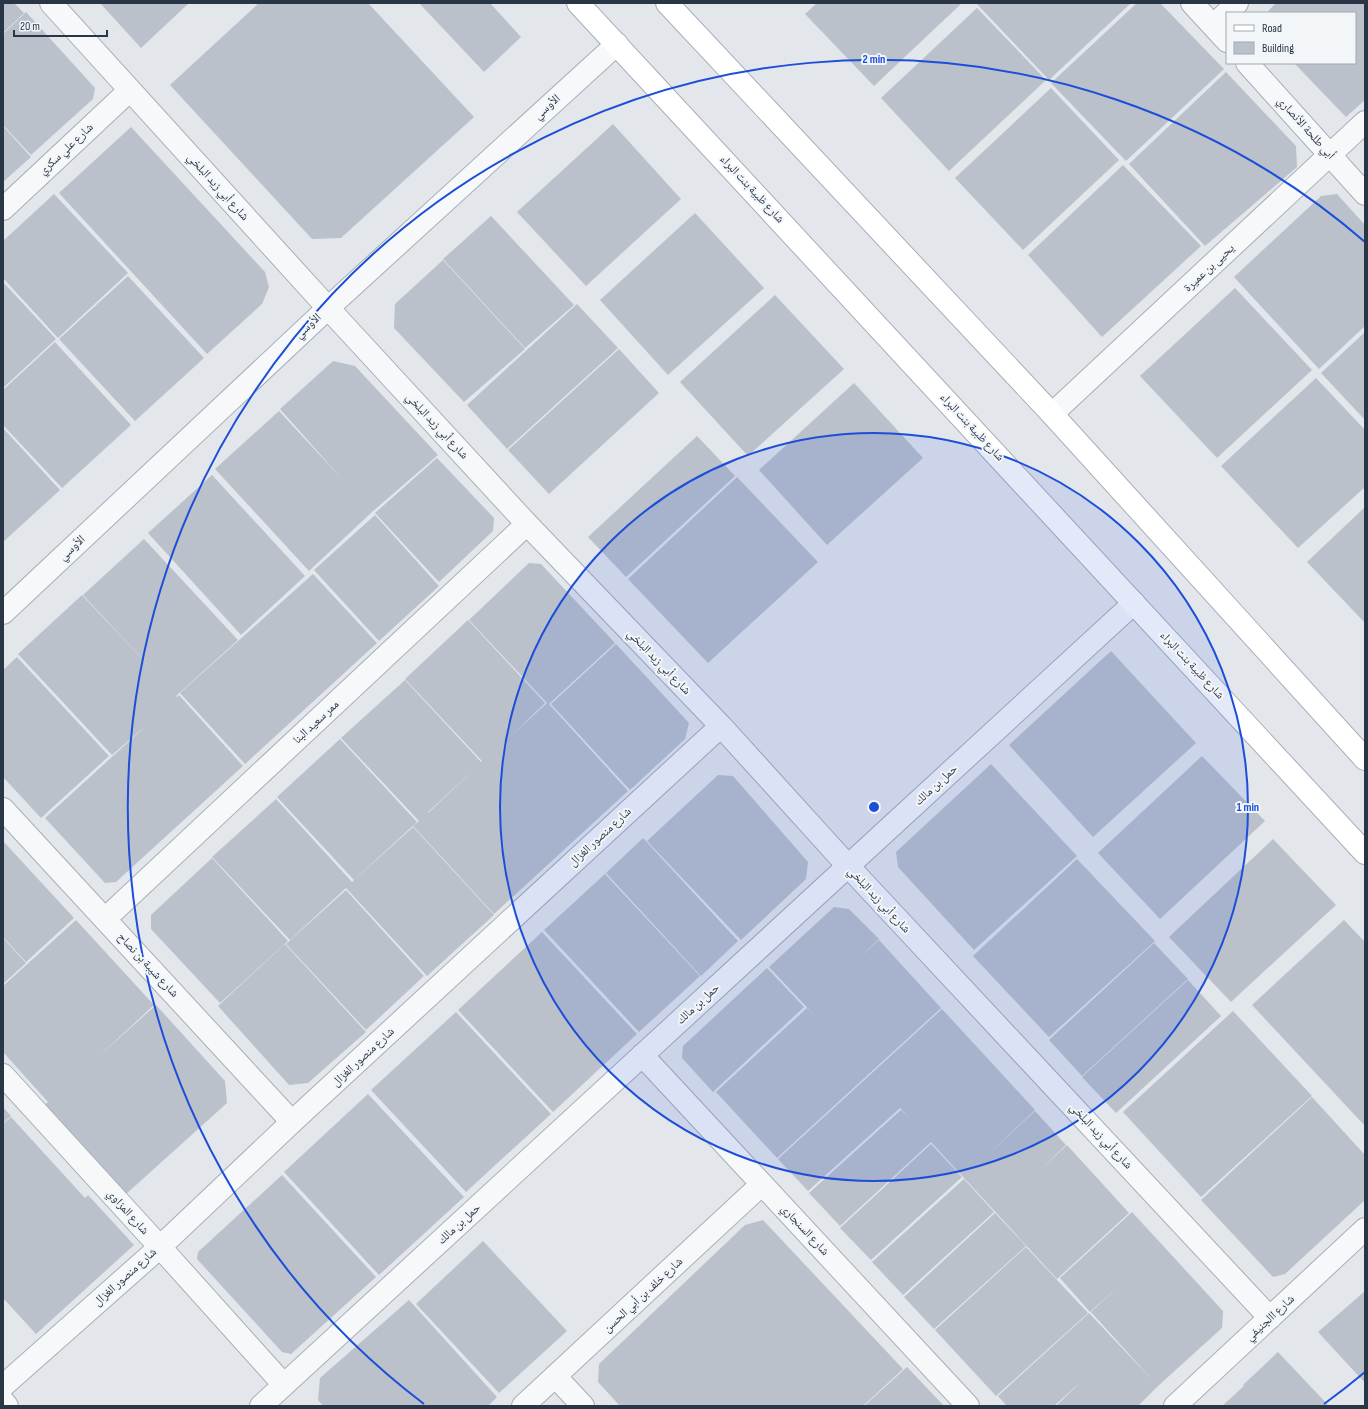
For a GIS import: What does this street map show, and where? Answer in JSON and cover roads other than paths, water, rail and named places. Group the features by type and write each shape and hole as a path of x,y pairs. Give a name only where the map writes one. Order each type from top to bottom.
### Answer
{"street":[{"name":"شارع أبي زيد البلخي","path":"51,3 328,308 527,524 721,726 848,866 1270,1318"},
{"name":"شارع ظبية بنت البراء","path":"578,3 1365,852"},
{"path":"667,3 1052,414 1365,759"},
{"path":"1192,3 1220,33 1226,22"},
{"path":"1232,12 1237,3"},
{"name":"الأوسي","path":"3,613 328,308 617,44"},
{"name":"أبي طلحة الأنصاري","path":"1248,64 1365,194"},
{"name":"شارع علي سكري","path":"3,209 130,90"},
{"name":"يحيى بن عميرة","path":"1052,414 1365,122"},
{"name":"ممر سعيد البنا","path":"105,920 527,524"},
{"name":"حمل بن مالك","path":"261,1406 1134,603"},
{"name":"شارع منصور الغزال","path":"3,1386 160,1247 292,1122 721,726"},
{"name":"شارع شيبة بن نصاح","path":"3,809 292,1122"},
{"name":"شارع السنجاري","path":"642,1055 968,1406"},
{"name":"شارع المزاوي","path":"3,1075 284,1385"},
{"name":"شارع خلف بن أبي الحسن","path":"522,1406 762,1184"},
{"name":"شارع االجنيفي","path":"1175,1406 1365,1230"},
{"path":"555,1376 583,1406"},
{"path":"3,1401 7,1406"}]}
